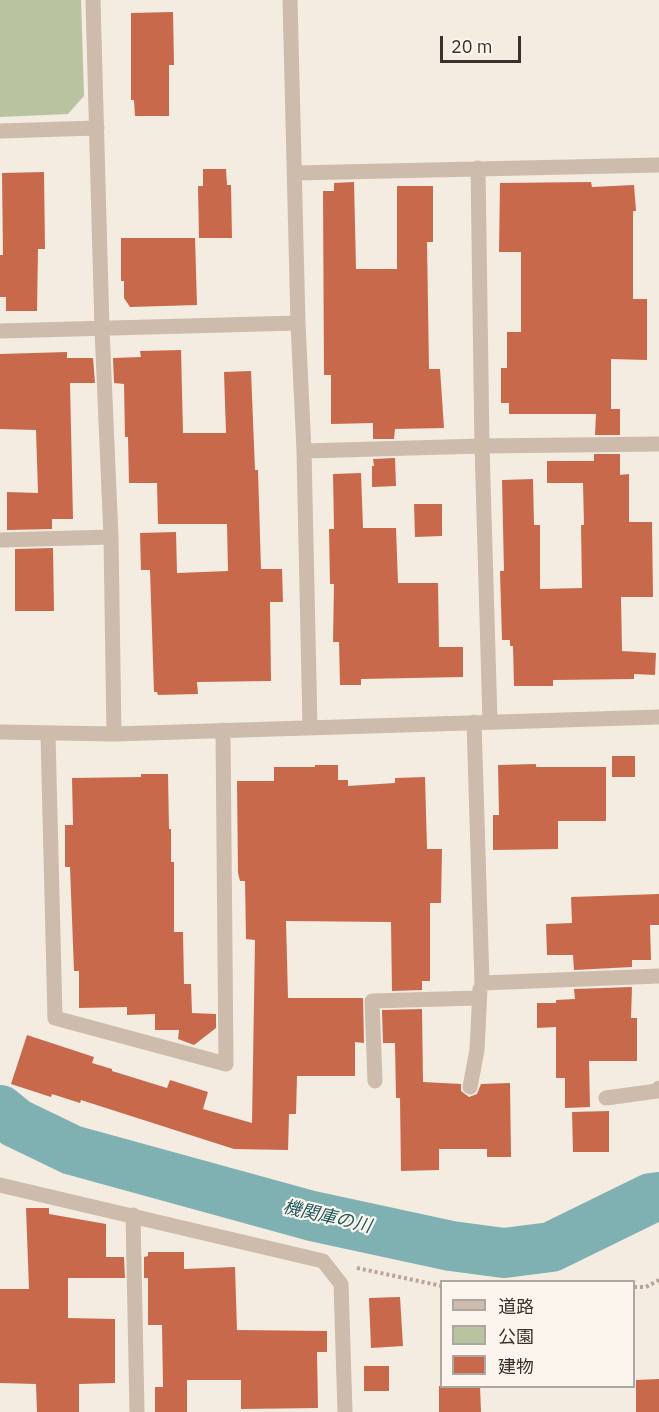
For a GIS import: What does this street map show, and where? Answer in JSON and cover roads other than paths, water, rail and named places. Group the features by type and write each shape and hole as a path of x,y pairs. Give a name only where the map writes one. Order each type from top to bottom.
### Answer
{"street":[{"path":"93,0 102,329 111,537 114,734"},
{"path":"290,0 310,727"},
{"path":"0,131 96,128"},
{"path":"295,173 659,165"},
{"path":"478,168 482,446 490,721"},
{"path":"0,331 298,323"},
{"path":"304,451 659,444"},
{"path":"0,540 111,537"},
{"path":"0,732 114,734 659,717"},
{"path":"470,1087 477,1050 480,990 474,722"},
{"path":"48,734 55,1018 226,1064 223,730"},
{"path":"375,1080 372,1001 659,976"},
{"path":"606,1098 657,1091 659,1088"},
{"path":"0,1185 323,1261 341,1284 345,1412"},
{"path":"134,1215 137,1412"}],"waterway":[{"name":"機関庫の川","path":"0,1110 16,1123 72,1150 312,1216 451,1246 504,1253 551,1247 651,1198 659,1197"}]}
